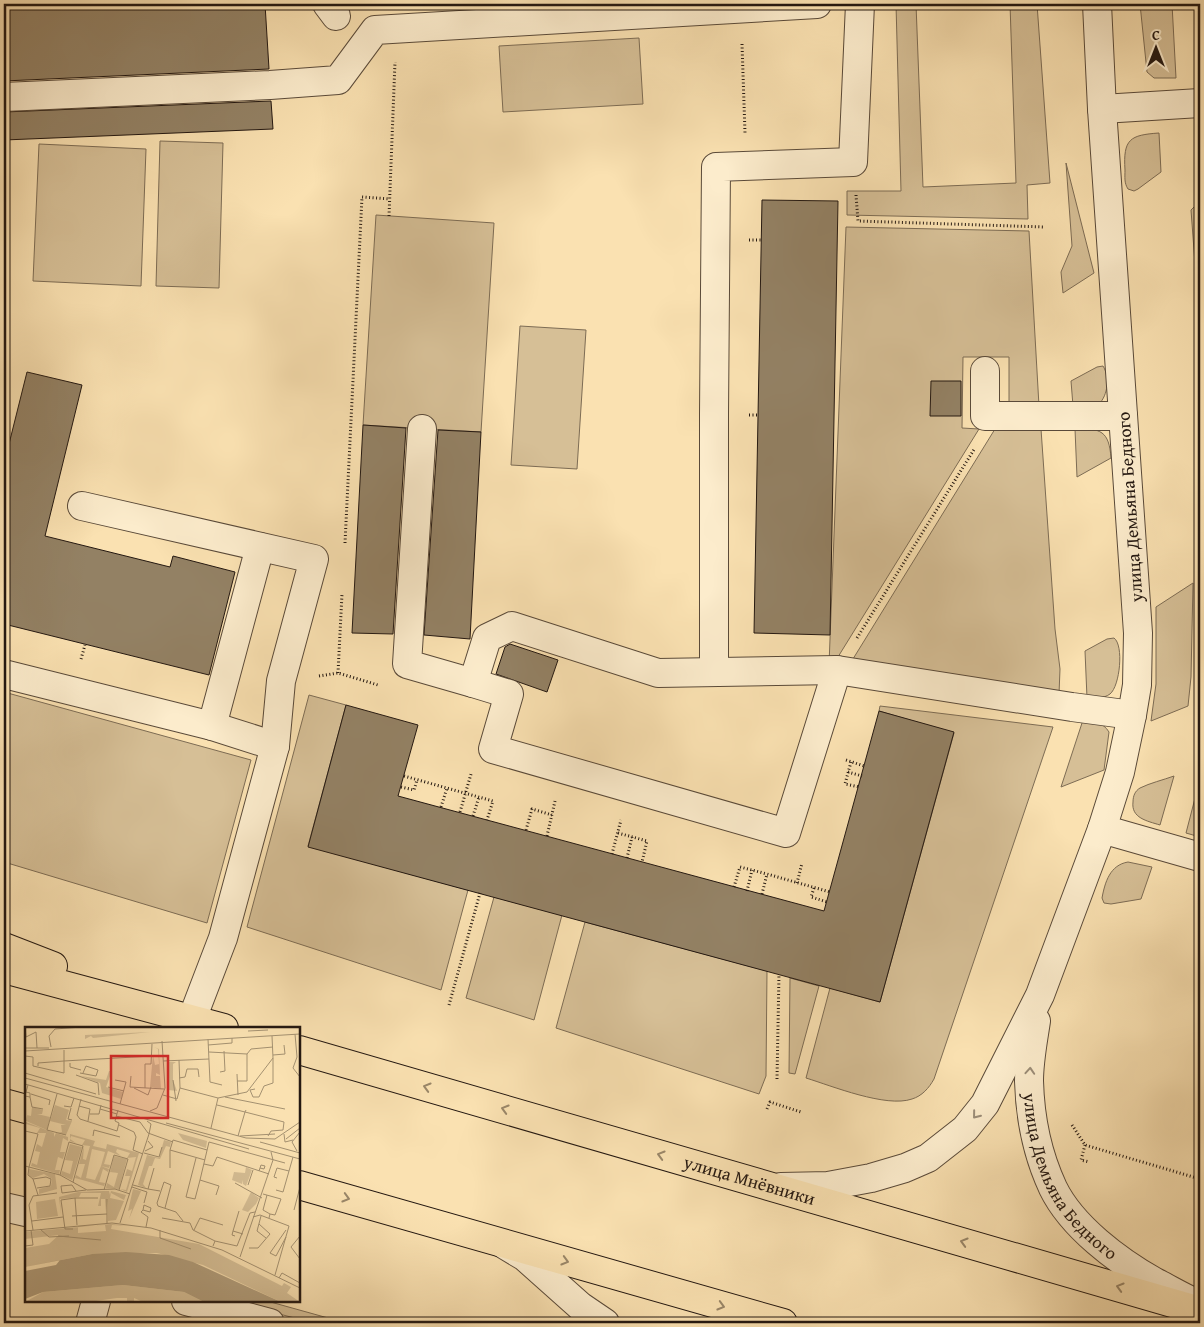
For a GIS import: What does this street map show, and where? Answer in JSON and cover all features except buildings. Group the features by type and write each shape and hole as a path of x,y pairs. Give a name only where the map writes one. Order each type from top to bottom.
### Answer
{"main road":[{"path":"4,947 192,1019"},
{"path":"4,969 220,1027"},
{"name":"улица Мнёвники","path":"300,1050 1200,1311"},
{"path":"4,1103 25,1109"},
{"path":"300,1185 783,1323"}],"street":[{"path":"4,97 270,85 338,80 375,30 817,4"},
{"path":"714,672 716,167 853,162 860,4"},
{"name":"улица Демьяна Бедного","path":"775,1188 828,1186 871,1178 905,1168 928,1158 966,1129 985,1104 1040,995 1102,829 1120,772 1137,684 1138,633 1102,108 1097,4"},
{"path":"1102,108 1200,103"},
{"path":"985,371 985,416 1123,416"},
{"path":"422,429 408,664 509,694 493,749 786,833 837,670"},
{"path":"82,506 314,559 281,681 276,746 223,938 192,1019"},
{"path":"212,726 260,547"},
{"path":"473,683 487,638 512,626 658,673 837,670 1072,708 1132,715"},
{"path":"4,674 212,726 276,746"},
{"path":"1102,829 1200,857"},
{"name":"улица Демьяна Бедного","path":"1040,995 1031,1050 1029,1080 1031,1110 1039,1150 1054,1189 1073,1218 1104,1248 1138,1272 1200,1305"},
{"path":"4,1207 25,1212"},
{"path":"501,1243 525,1257 580,1306 605,1323"},
{"path":"90,1323 96,1302"},
{"path":"190,1302 270,1323"}],"path":[{"path":"741,9 746,166"},
{"path":"389,216 397,29"},
{"path":"853,162 858,221 1044,227"},
{"path":"345,547 362,197 390,199"},
{"path":"837,670 995,416"},
{"path":"338,673 343,586"},
{"path":"281,681 338,673 385,687"},
{"path":"1195,742 1200,742"},
{"path":"851,762 845,784 859,787"},
{"path":"460,812 472,771"},
{"path":"848,772 862,776"},
{"path":"404,776 492,801 487,820"},
{"path":"401,787 414,790 417,780"},
{"path":"441,807 447,788"},
{"path":"473,816 479,797"},
{"path":"526,830 532,809 552,815"},
{"path":"618,833 647,841 642,862"},
{"path":"627,858 632,837"},
{"path":"797,883 804,858"},
{"path":"734,887 740,867 830,892"},
{"path":"747,890 752,870"},
{"path":"762,894 767,874"},
{"path":"814,888 811,897 827,902"},
{"path":"449,1005 480,893"},
{"path":"777,1079 779,974"},
{"path":"767,1109 770,1102 800,1112"},
{"path":"1072,1125 1085,1145 1200,1179"},
{"path":"1085,1145 1081,1160 1089,1162"}],"shaded area":[{"path":"896,4 916,4 923,187 1016,183 1010,4 1037,4 1050,183 1027,185 1028,219 847,215 847,191 901,191"},
{"path":"1140,4 1172,4 1176,78 1154,78 1147,72"},
{"path":"639,38 643,104 503,112 499,46"},
{"path":"1159,133 1161,172 1138,189 1134,191 1128,189 1125,178 1125,151 1127,145 1135,137"},
{"path":"160,141 223,143 219,288 156,286"},
{"path":"39,144 146,149 141,286 33,281"},
{"path":"1066,163 1094,273 1063,293 1061,272 1072,246"},
{"path":"1200,201 1200,330 1191,210"},
{"path":"376,215 494,223 481,432 363,425"},
{"path":"846,227 1029,231 1039,406 1009,406 1009,357 963,357 962,428 979,429 833,665 829,665"},
{"path":"520,326 586,330 577,469 511,465"},
{"path":"1103,366 1107,375 1107,386 1099,404 1073,406 1071,381 1097,367"},
{"path":"995,429 1041,429 1055,629 1060,669 1059,694 848,667"},
{"path":"1075,429 1091,429 1102,433 1108,442 1111,458 1077,477"},
{"path":"1193,583 1191,677 1188,706 1151,721 1156,684 1156,607"},
{"path":"1114,638 1119,649 1120,666 1113,690 1105,697 1087,698 1085,651 1107,639"},
{"path":"4,692 251,760 207,923 4,862"},
{"path":"309,695 346,705 308,846 468,890 441,990 247,927"},
{"path":"880,706 1053,727 934,1079 919,1096 901,1101 888,1101 859,1095 806,1078 830,988 880,1002 954,733 879,711"},
{"path":"1083,720 1101,724 1109,732 1104,770 1061,787"},
{"path":"1174,776 1160,825 1137,815 1133,807 1133,798 1137,791 1140,788"},
{"path":"1200,779 1200,837 1186,833"},
{"path":"1128,862 1152,867 1141,899 1111,904 1104,903 1102,898 1109,875 1117,867"},
{"path":"494,897 562,915 534,1020 466,998"},
{"path":"585,922 767,971 766,1076 759,1094 556,1028"},
{"path":"790,978 819,986 795,1074 789,1073"},
{"path":"233,1302 271,1302 346,1323 314,1323"}]}
